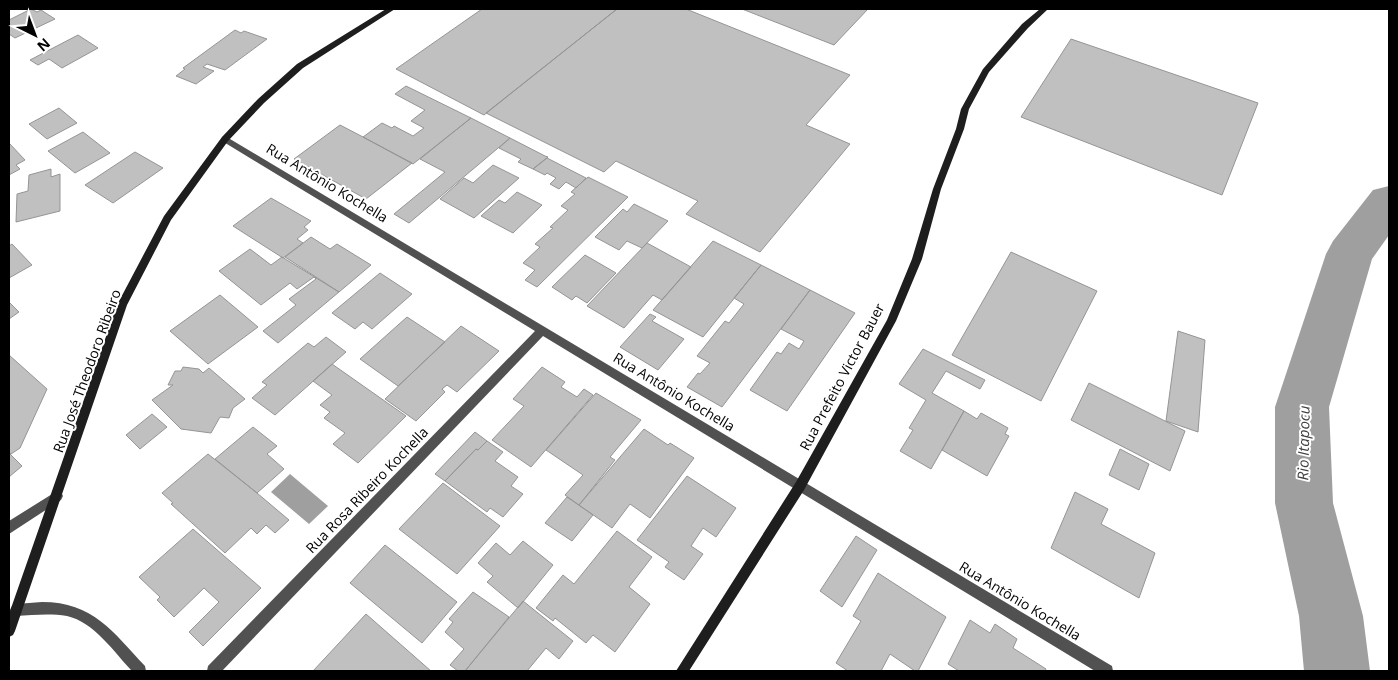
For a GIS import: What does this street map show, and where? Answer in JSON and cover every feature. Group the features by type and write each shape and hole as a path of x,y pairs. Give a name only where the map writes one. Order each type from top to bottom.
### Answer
{"main road":[{"name":"Rua José Theodoro Ribeiro","path":"9,631 12,612 57,496 122,306 167,218 225,139 260,101 300,66 391,9"},
{"name":"Rua Prefeito Victor Bauer","path":"682,671 800,486 892,321 917,259 937,189 960,130 965,109 986,71 1024,26 1044,9"}],"street":[{"name":"Rua Antônio Kochella","path":"225,139 1107,671"},
{"name":"Rua Rosa Ribeiro Kochella","path":"213,671 542,330"},
{"path":"9,528 57,496"},
{"path":"12,612 41,608 68,610 95,623 140,671"}],"shaded area":[{"path":"290,474 328,506 309,524 271,492"}],"building":[{"path":"31,9 37,12 41,10 55,19 15,38 9,34 9,20"},
{"path":"482,9 617,9 484,115 396,69"},
{"path":"617,9 686,9 850,75 806,125 850,144 760,252 686,214 698,201 616,161 604,172 486,113"},
{"path":"742,9 868,9 834,45"},
{"path":"235,30 267,39 225,70 207,64 203,67 214,71 196,84 176,76 185,69 183,68"},
{"path":"78,35 98,48 62,68 49,59 38,65 30,60"},
{"path":"1071,39 1258,103 1222,195 1021,117"},
{"path":"406,86 471,118 413,164 363,137 382,123 392,128 394,126 413,136 424,128 411,121 425,110 395,94"},
{"path":"59,108 77,123 47,139 29,124"},
{"path":"471,118 510,138 409,223 394,214 445,172 420,159"},
{"path":"340,125 412,163 366,199 294,159"},
{"path":"83,132 110,153 75,173 48,151"},
{"path":"510,138 548,157 533,169 518,162 521,159 499,148"},
{"path":"9,143 25,160 16,165 20,169 9,175"},
{"path":"135,152 163,168 113,203 85,185"},
{"path":"547,158 586,178 576,188 566,182 559,189 550,184 556,178 533,169"},
{"path":"493,165 519,178 474,218 440,199 464,178 473,183"},
{"path":"51,169 51,177 60,174 60,211 16,222 17,194 28,191 29,175"},
{"path":"588,177 628,197 537,287 525,280 535,270 523,263 540,247 535,244 553,228 550,227 568,210 561,206 575,194 571,192"},
{"path":"517,192 542,205 513,233 481,216 499,200 505,203"},
{"path":"271,198 311,221 304,227 308,230 297,239 303,243 283,258 233,226"},
{"path":"634,204 668,221 642,248 627,241 619,250 595,237 623,209 627,212"},
{"path":"311,237 330,249 337,244 371,265 339,292 285,257"},
{"path":"713,241 761,265 703,337 653,310"},
{"path":"647,243 691,267 662,300 653,295 624,328 587,306"},
{"path":"12,244 32,265 9,278 9,246"},
{"path":"250,249 271,265 282,257 339,292 278,343 263,331 296,305 289,299 316,279 314,277 297,289 290,283 261,305 219,271"},
{"path":"1011,252 1097,291 1041,401 952,355"},
{"path":"585,255 616,273 587,303 576,296 572,300 552,287"},
{"path":"761,265 810,290 722,407 687,387 698,373 700,374 710,363 697,356 725,321 729,323 744,304 734,298"},
{"path":"380,273 412,294 372,329 363,322 355,329 332,313"},
{"path":"810,290 855,313 787,411 750,390 777,352 781,354 789,343 799,349 804,341 781,329"},
{"path":"220,295 258,327 208,364 170,331"},
{"path":"9,302 19,312 9,319"},
{"path":"650,314 656,317 652,321 684,339 658,370 620,347"},
{"path":"407,317 445,342 398,386 360,359"},
{"path":"461,326 499,351 457,392 447,385 442,389 445,392 416,421 385,399"},
{"path":"1178,331 1205,340 1198,432 1166,421"},
{"path":"326,337 346,352 275,415 252,398 267,385 262,382 308,343 314,347"},
{"path":"923,349 985,380 980,389 946,371 932,393 964,411 931,469 900,451 913,430 909,428 926,400 899,384"},
{"path":"9,355 47,389 20,448 11,454 9,452"},
{"path":"332,364 406,416 358,463 333,444 345,433 324,418 330,412 320,405 332,395 313,381"},
{"path":"183,367 199,369 203,373 209,368 245,399 233,408 229,418 220,417 211,433 181,429 152,400 173,385 168,385 175,371 181,371"},
{"path":"542,367 565,382 561,387 577,397 584,389 593,395 531,467 492,440 524,406 513,399"},
{"path":"1089,383 1185,431 1170,471 1071,420"},
{"path":"596,393 641,420 610,457 615,460 579,505 565,495 583,475 546,450"},
{"path":"964,411 977,419 981,413 1008,428 1005,434 1009,436 987,476 942,450"},
{"path":"152,414 167,427 140,449 126,435"},
{"path":"253,427 277,446 267,454 284,469 257,493 215,459"},
{"path":"644,429 668,445 670,443 694,458 650,518 630,504 612,528 579,505"},
{"path":"475,432 487,441 478,450 476,449 445,481 435,474"},
{"path":"487,441 503,452 495,461 518,477 511,486 523,494 503,517 490,508 487,512 445,481 476,449 478,450"},
{"path":"1120,449 1149,464 1139,490 1109,475"},
{"path":"9,453 22,466 9,477"},
{"path":"208,454 289,520 275,533 266,525 257,534 251,528 225,553 171,504 173,503 162,493"},
{"path":"687,476 736,508 716,537 703,528 691,546 703,554 684,580 665,567 669,562 637,540"},
{"path":"443,483 500,526 457,574 399,529"},
{"path":"1075,492 1108,509 1101,524 1155,553 1139,598 1051,548"},
{"path":"567,497 593,515 572,541 545,523"},
{"path":"193,529 261,588 203,646 189,632 219,602 204,588 174,617 157,600 160,597 139,577"},
{"path":"617,531 652,557 629,587 650,604 615,652 593,635 586,643 555,618 553,621 536,608 563,575 574,584"},
{"path":"856,536 877,550 842,607 820,591"},
{"path":"523,541 553,565 518,608 487,582 493,576 478,563 496,543 510,555"},
{"path":"385,545 457,602 422,643 350,583"},
{"path":"878,573 946,617 918,671 915,671 890,654 881,671 848,671 836,663 861,621 853,616"},
{"path":"473,592 509,617 465,671 458,671 450,665 464,649 445,632 453,622 449,619"},
{"path":"523,601 573,641 559,659 546,648 527,671 465,671"},
{"path":"366,614 431,671 313,671"},
{"path":"970,620 990,633 995,624 1017,639 1013,648 1046,669 1045,671 959,671 948,664"}],"waterway":[{"name":"Rio Itapocu","path":"1337,671 1331,616 1304,503 1302,407 1350,254 1389,202"}]}
